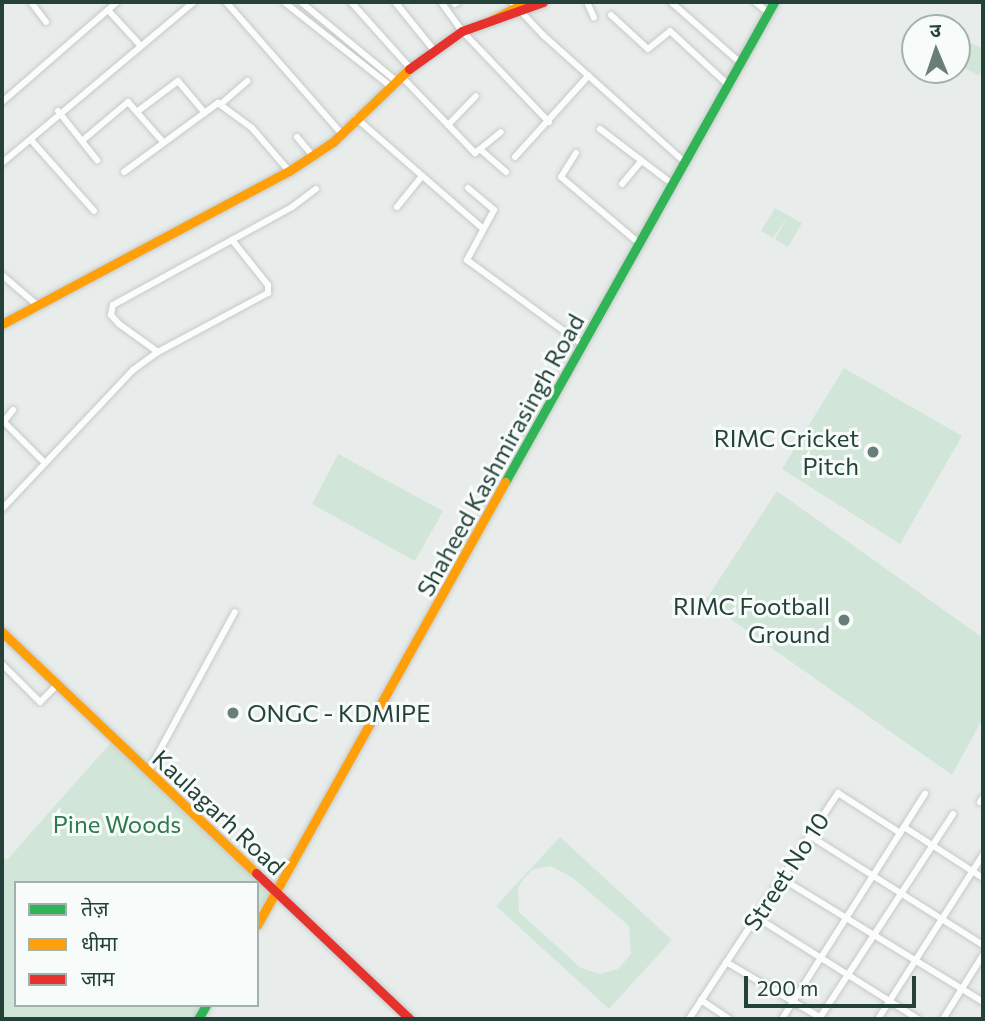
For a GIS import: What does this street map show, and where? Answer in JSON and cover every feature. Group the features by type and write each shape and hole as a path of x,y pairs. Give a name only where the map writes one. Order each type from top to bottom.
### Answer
{"street":[{"path":"31,2 46,22"},
{"path":"2,102 117,2"},
{"path":"2,163 31,140 58,111 194,2"},
{"path":"226,2 341,134"},
{"path":"284,2 395,80"},
{"path":"301,2 448,125 475,153 482,151 501,132"},
{"path":"351,2 410,68"},
{"path":"395,2 433,49"},
{"path":"440,2 462,31 550,122"},
{"path":"2,324 289,171 341,134 395,80 433,49 462,31 490,21 526,2"},
{"path":"516,7 543,2"},
{"path":"587,2 594,18"},
{"path":"671,2 736,59"},
{"path":"755,2 766,6"},
{"name":"Shaheed Kashmirasingh Road","path":"259,913 274,891 774,2"},
{"name":"Shaheed Kashmirasingh Road","path":"259,921 634,239 766,6"},
{"path":"516,7 680,158"},
{"path":"108,10 141,46"},
{"path":"611,15 648,48 670,31 724,81"},
{"path":"515,157 550,122 589,75"},
{"path":"138,111 178,80 203,111"},
{"path":"124,172 203,111 221,104 247,81"},
{"path":"448,125 475,96"},
{"path":"83,140 126,103 138,111 163,142"},
{"path":"221,104 252,128 289,171"},
{"path":"58,111 97,160"},
{"path":"356,118 391,145 421,177 482,228"},
{"path":"600,129 667,180"},
{"path":"297,137 313,156"},
{"path":"31,140 94,211"},
{"path":"482,151 506,172"},
{"path":"576,153 561,177 634,239"},
{"path":"622,184 641,160"},
{"path":"397,207 421,177"},
{"path":"468,188 494,209 467,260 579,342"},
{"path":"158,352 119,324 111,315 113,305 232,240 316,189"},
{"path":"2,509 133,370 158,352 269,291 232,240"},
{"path":"2,275 36,304"},
{"path":"13,410 3,423 45,463"},
{"path":"148,772 235,612"},
{"name":"Kaulagarh Road","path":"2,632 410,1019"},
{"path":"2,664 40,702 57,685"},
{"name":"Street No 10","path":"689,1019 838,793 902,830"},
{"path":"782,1019 925,794"},
{"path":"726,962 821,1019 953,814"},
{"path":"902,830 933,845 983,878"},
{"path":"810,836 983,945"},
{"path":"878,1019 983,855"},
{"path":"781,878 983,1002"},
{"path":"756,917 918,1019"},
{"path":"943,1019 983,955"},
{"path":"701,1000 729,1019"}],"green space":[{"path":"971,43 983,49 983,71 978,75 971,71"},
{"path":"775,208 802,223 788,247 775,239 788,216 773,238 761,231"},
{"name":"RIMC Cricket Pitch","path":"844,368 962,436 900,544 782,469"},
{"path":"338,454 443,511 415,561 312,504"},
{"name":"RIMC Football Ground","path":"777,491 983,638 983,718 952,775 705,601"},
{"name":"Pine Woods","path":"114,739 272,889 259,910 259,881 14,881 14,1007 201,1007 194,1019 2,1019 2,856 7,860"},
{"path":"560,837 672,940 609,1009 496,906","holes":["551,866 573,878 629,926 631,954 618,969 600,974 581,968 519,912 518,888 533,869"]}],"traffic: fast":[{"path":"505,482 774,2"},
{"path":"198,1019 205,1007"}],"traffic: slow":[{"path":"490,21 526,2"},
{"path":"2,324 289,171 333,142 409,69"},
{"path":"259,921 505,482"},
{"path":"2,632 256,873"}],"traffic: jam":[{"path":"409,69 462,31 543,2"},
{"path":"256,873 410,1019"}],"place":[{"name":"RIMC Cricket Pitch","path":"873,452"},
{"name":"RIMC Football Ground","path":"844,620"},
{"name":"ONGC - KDMIPE","path":"233,713"}]}
